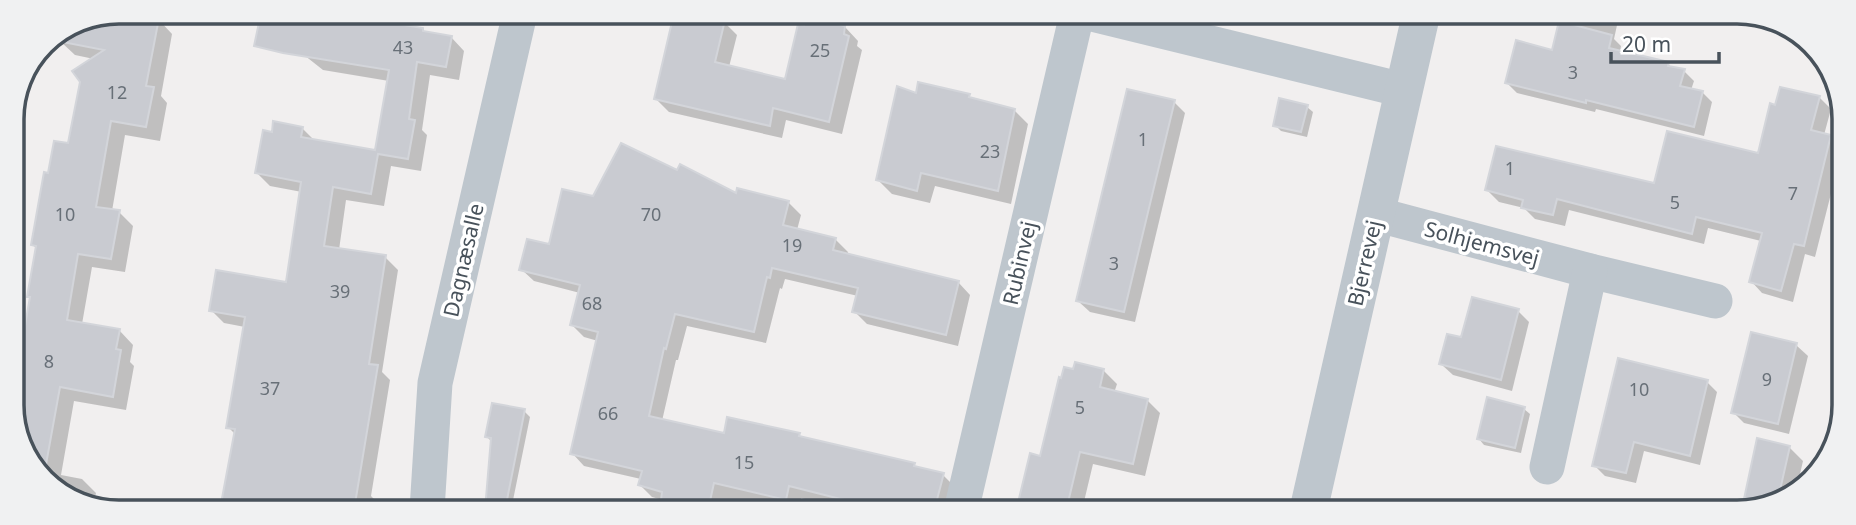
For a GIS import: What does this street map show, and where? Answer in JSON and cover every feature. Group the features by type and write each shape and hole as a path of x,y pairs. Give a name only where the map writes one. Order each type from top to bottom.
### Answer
{"street":[{"name":"Dagnæsalle","path":"428,500 435,383 517,24"},
{"name":"Rubinvej","path":"964,500 1075,24"},
{"path":"1133,24 1403,90"},
{"name":"Bjerrevej","path":"1311,500 1419,24"},
{"name":"Solhjemsvej","path":"1375,214 1715,301"},
{"path":"1547,467 1590,271"}],"building":[{"path":"158,24 146,86 154,87 146,127 111,121 96,207 120,210 111,259 78,254 67,320 120,329 116,349 121,350 113,397 60,387 46,465 32,442 24,405 24,330 36,246 31,245 44,172 48,173 54,141 68,143 80,82 72,71 104,50 65,42 101,26"},
{"path":"259,24 398,24 452,36 446,67 417,62 409,119 415,120 408,159 378,154 371,194 333,187 324,246 386,255 369,364 378,365 356,500 222,500 235,429 226,428 245,317 209,311 216,270 286,282 301,182 255,173 263,130 272,132 273,121 303,127 301,137 375,150 389,70 254,46"},
{"path":"671,24 724,24 715,62 785,79 798,24 837,24 845,26 844,34 849,36 829,122 773,108 770,126 654,99"},
{"path":"1558,24 1570,24 1612,35 1609,48 1669,62 1668,66 1685,69 1680,86 1703,91 1694,127 1505,83 1516,40 1552,50"},
{"path":"918,82 970,94 969,97 1015,109 998,191 921,173 917,191 876,180 897,86 916,93"},
{"path":"1780,87 1820,96 1811,130 1831,135 1804,246 1794,244 1781,291 1749,282 1762,233 1696,217 1692,234 1557,199 1553,215 1521,208 1523,200 1485,190 1496,146 1654,183 1667,131 1758,153 1770,103 1775,105"},
{"path":"1127,89 1175,100 1124,312 1076,301"},
{"path":"1279,98 1308,105 1301,132 1273,126"},
{"path":"621,143 677,170 680,164 736,193 737,188 789,201 783,225 836,238 833,250 959,281 946,335 852,312 858,288 772,268 770,278 767,277 754,332 675,314 666,349 664,348 649,416 724,433 727,417 915,463 914,466 944,473 937,500 844,500 789,486 786,500 714,483 710,500 661,500 662,492 638,485 642,471 570,454 598,332 570,325 580,285 519,270 527,239 549,244 562,189 593,196"},
{"path":"1472,297 1519,309 1501,380 1439,364 1447,334 1461,337"},
{"path":"1751,332 1797,343 1778,424 1731,413"},
{"path":"1618,358 1708,380 1690,456 1634,442 1626,473 1592,466"},
{"path":"1075,362 1104,369 1100,387 1148,399 1133,464 1080,452 1069,500 1019,500 1030,453 1040,456 1059,377 1061,378 1064,367 1073,369"},
{"path":"1487,397 1525,407 1515,448 1477,439"},
{"path":"492,403 525,409 507,500 486,500 491,438 485,437"},
{"path":"1757,438 1790,446 1780,490 1755,499 1744,500"}]}
